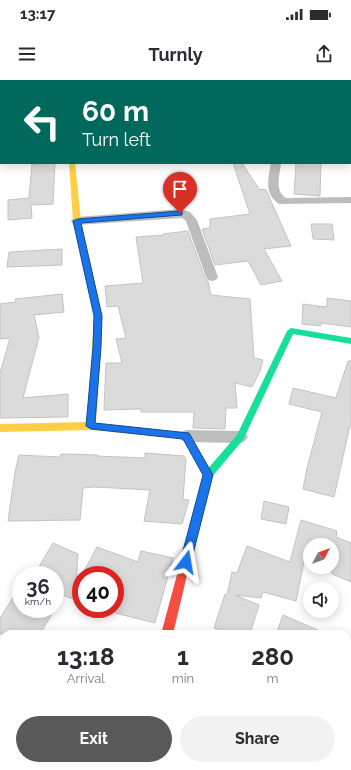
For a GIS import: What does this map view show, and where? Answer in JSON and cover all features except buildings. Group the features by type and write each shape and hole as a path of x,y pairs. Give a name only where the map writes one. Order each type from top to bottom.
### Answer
{"street":[{"path":"72,164 77,221 98,316 91,426"},
{"path":"276,164 272,190 276,198 283,202 351,200"},
{"path":"77,221 180,213 186,215 191,220 212,277"},
{"path":"168,630 208,475 240,437 291,331 351,341"},
{"path":"0,428 91,426 186,436 240,437"},
{"path":"186,436 208,475"}],"traffic: fast":[{"path":"208,475 240,437 291,331 351,341"}],"traffic: slow":[{"path":"72,164 77,221 98,316 91,426"},
{"path":"0,428 91,426 186,436 208,475 183,571"}],"traffic: jam":[{"path":"168,630 183,571"}],"route":[{"path":"180,213 77,221 98,316 91,426 186,436 208,475 186,562"}]}
